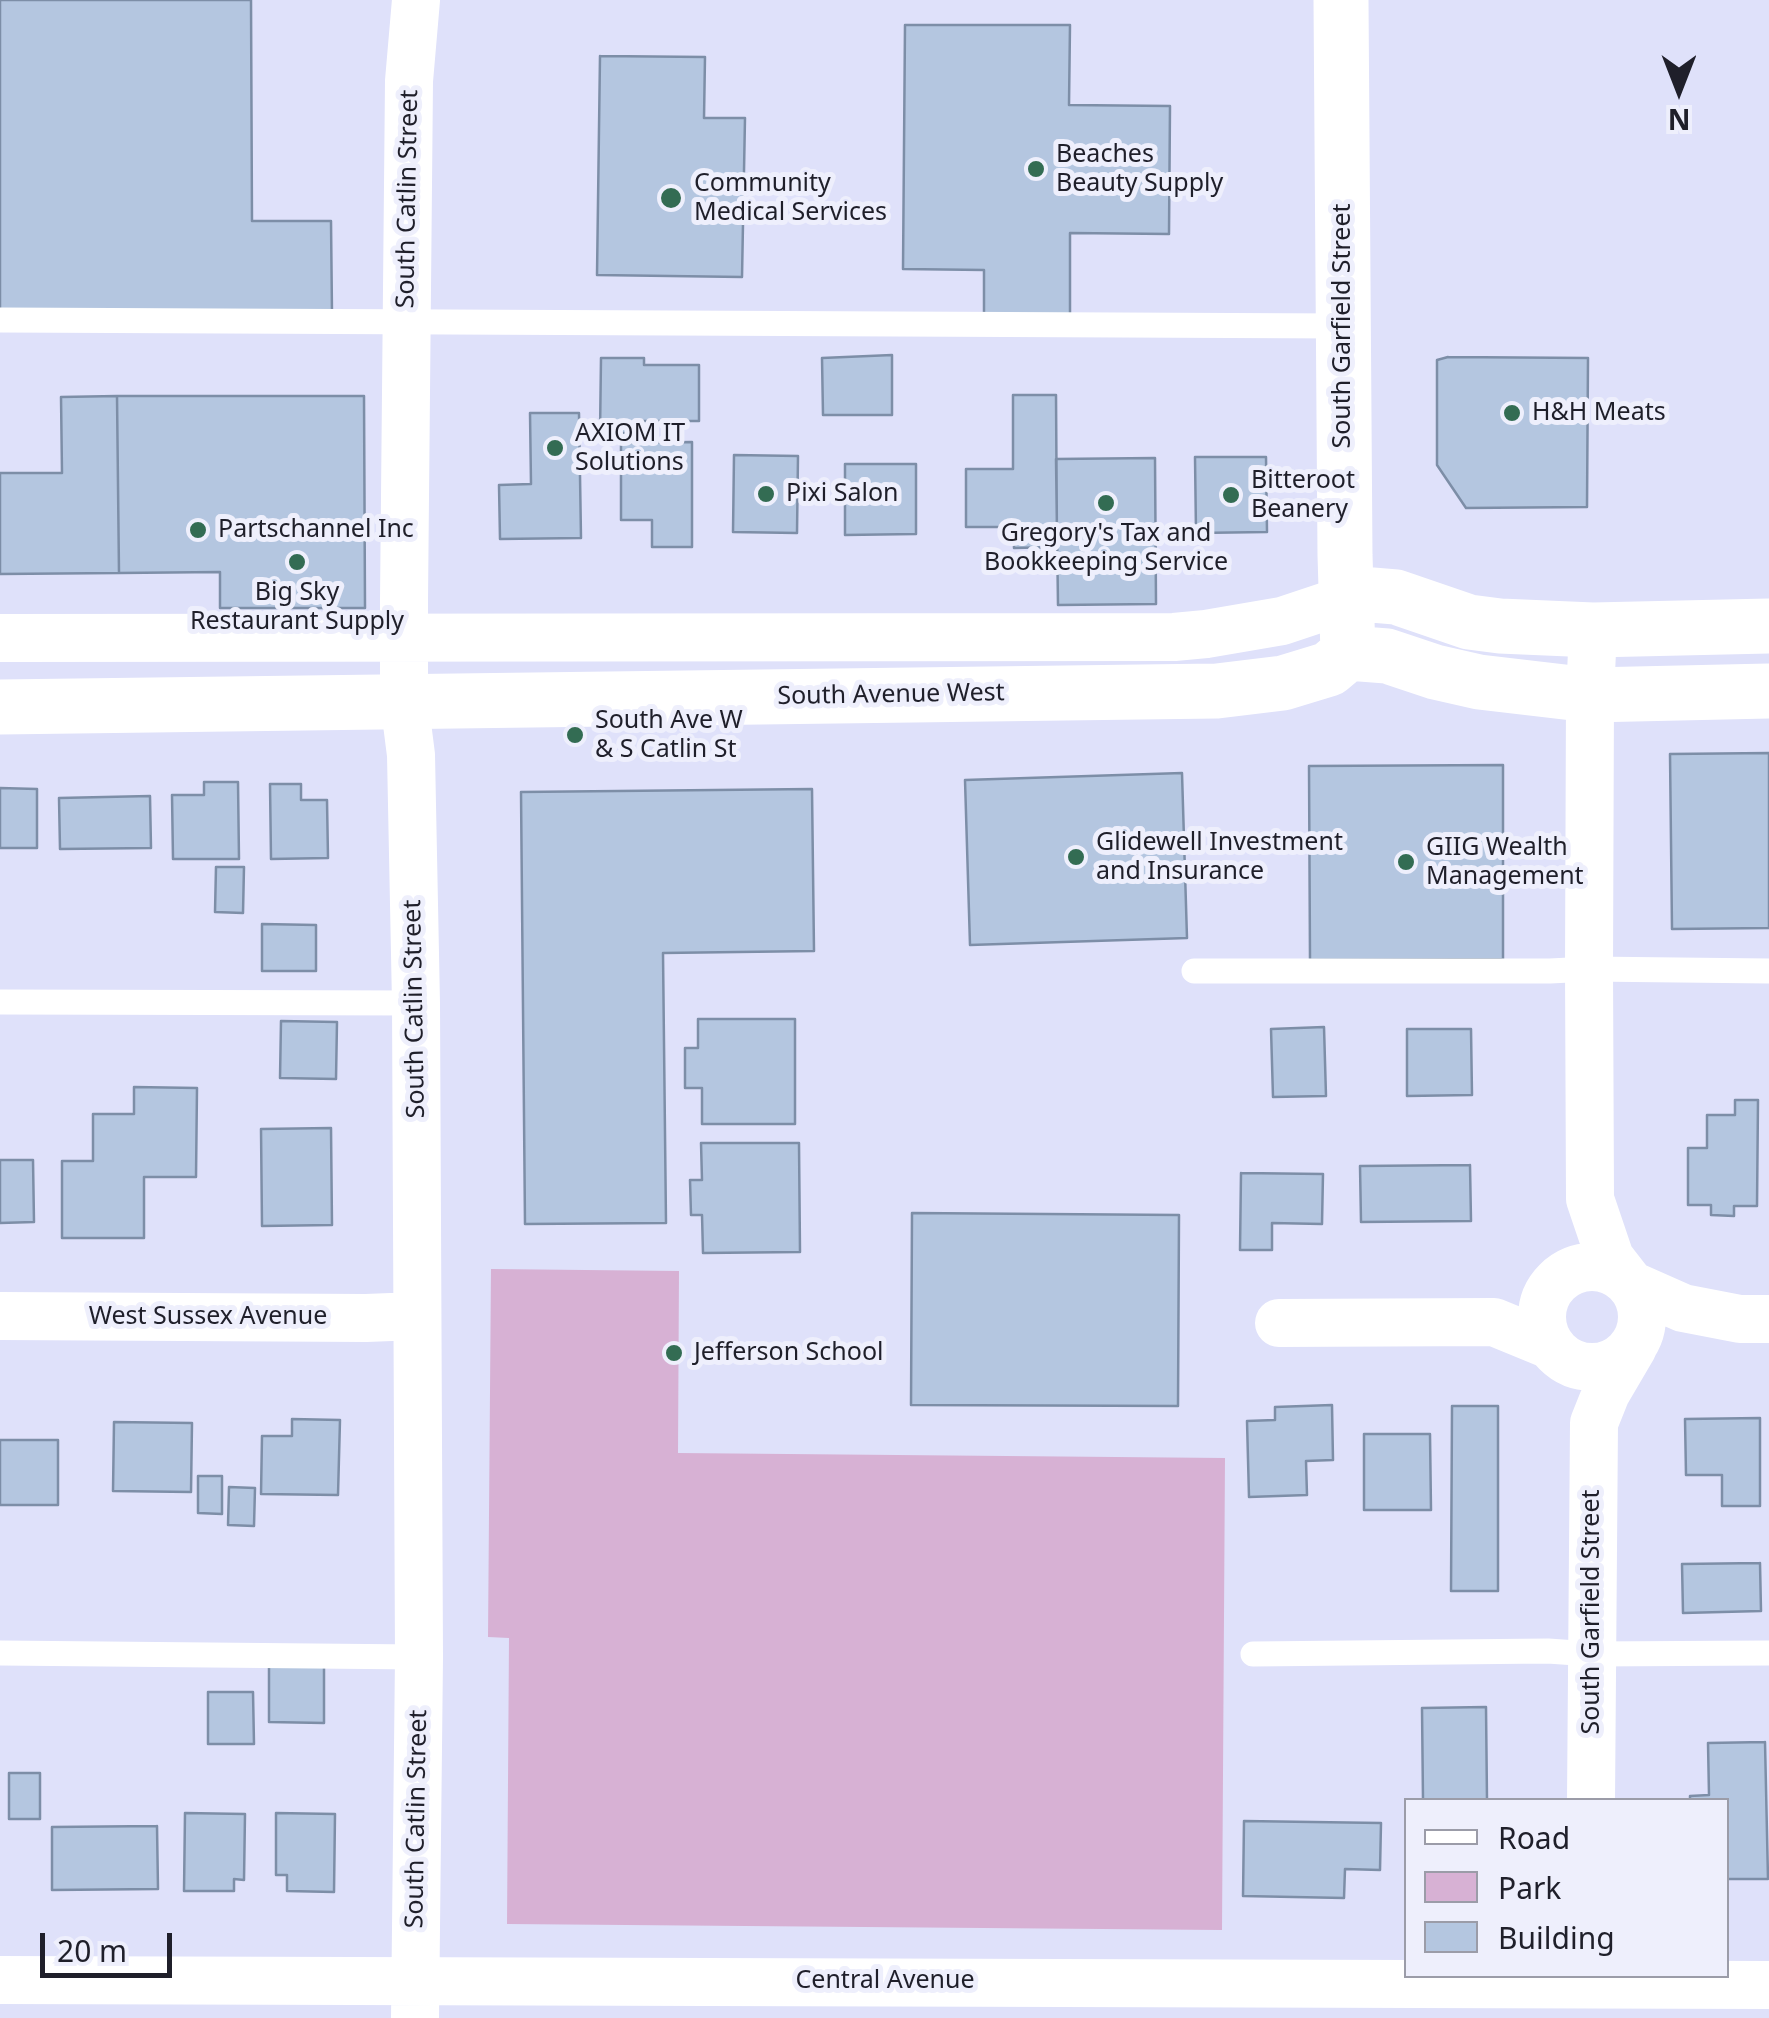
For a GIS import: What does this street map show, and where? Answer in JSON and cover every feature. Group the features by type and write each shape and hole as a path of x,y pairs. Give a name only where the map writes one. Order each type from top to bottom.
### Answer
{"street":[{"name":"South Catlin Street","path":"415,1999 416,1003 411,755 404,700 404,638 409,81 416,0"},
{"name":"South Garfield Street","path":"1341,0 1347,626"},
{"name":"South Avenue West","path":"0,707 1217,691 1283,684 1328,670 1347,626 1372,595 1396,596 1469,622 1500,626 1593,630 1769,626"},
{"name":"South Avenue West","path":"0,638 1174,637 1282,621 1347,626 1387,656 1479,682 1590,695 1769,691"},
{"path":"1279,1323 1494,1322 1550,1345 1577,1365 1594,1367 1624,1356 1641,1330 1639,1298 1610,1258 1590,1199 1593,630"},
{"path":"1550,1345 1542,1313 1546,1296 1576,1241 1590,1199"},
{"path":"1494,1322 1531,1302 1570,1272 1586,1268 1618,1274 1630,1285 1683,1308 1755,1319"},
{"name":"West Sussex Avenue","path":"0,1316 416,1316"},
{"path":"1633,1347 1659,1336 1755,1319"},
{"name":"South Garfield Street","path":"1550,1345 1594,1423"},
{"name":"South Garfield Street","path":"1591,1798 1594,1423 1606,1393 1633,1347"},
{"name":"Central Avenue","path":"0,1980 415,1999 1524,1983 1595,1993 1769,1985"}],"lane":[{"path":"0,320 1343,326"},
{"path":"1194,971 1769,971"},
{"path":"0,1002 416,1003"},
{"path":"0,1652 418,1657"},
{"path":"1253,1654 1769,1653"}],"green space":[{"path":"491,1269 679,1271 678,1453 1225,1458 1222,1930 507,1924 509,1638 488,1637"}],"building":[{"path":"0,0 251,0 252,221 331,221 332,314 0,315"},
{"name":"Beaches Beauty Supply","path":"905,25 1070,25 1069,105 1170,106 1169,234 1070,233 1070,315 984,314 984,270 903,269"},
{"name":"Community Medical Services","path":"600,56 705,57 704,118 745,118 742,277 597,275"},
{"path":"892,355 892,415 823,415 822,358"},
{"path":"601,358 644,358 644,365 699,365 699,421 637,421 637,433 600,433"},
{"name":"H&H Meats","path":"1588,358 1587,507 1466,508 1437,465 1437,360"},
{"path":"1013,395 1056,395 1057,547 1014,548 1014,527 966,527 966,469 1013,469"},
{"path":"117,396 364,396 365,608 220,608 220,572 119,573"},
{"path":"117,396 119,573 0,574 0,473 62,473 61,397"},
{"name":"AXIOM IT Solutions","path":"530,413 579,413 581,538 500,539 499,485 531,484"},
{"path":"692,442 692,547 652,547 652,520 621,520 621,443"},
{"name":"Pixi Salon","path":"734,455 798,456 797,533 733,532"},
{"name":"Bitteroot Beanery","path":"1195,457 1266,457 1267,532 1196,533"},
{"name":"Gregory's Tax and Bookkeeping Service","path":"1155,458 1156,604 1058,605 1056,459"},
{"path":"845,464 916,464 916,534 845,535"},
{"path":"1769,753 1769,928 1672,929 1670,754"},
{"name":"GIIG Wealth Management","path":"1503,765 1503,959 1310,960 1309,766"},
{"name":"Glidewell Investment and Insurance","path":"1182,773 1187,938 970,945 965,780"},
{"path":"204,782 238,782 239,859 173,859 172,795 204,795"},
{"path":"270,784 301,784 301,800 327,800 328,858 271,859"},
{"path":"0,788 37,789 37,848 0,848"},
{"path":"812,789 814,951 663,953 666,1223 525,1224 521,792"},
{"path":"150,796 151,848 60,849 59,798"},
{"path":"216,867 244,867 243,913 215,912"},
{"path":"262,924 316,925 316,971 262,971"},
{"path":"698,1019 795,1019 795,1124 702,1124 702,1088 685,1088 685,1048 698,1048"},
{"path":"281,1021 337,1022 336,1079 280,1078"},
{"path":"1324,1027 1326,1096 1273,1097 1271,1029"},
{"path":"1407,1029 1471,1029 1472,1095 1407,1096"},
{"path":"134,1087 197,1088 196,1177 144,1177 144,1238 62,1238 62,1161 93,1161 93,1114 134,1114"},
{"path":"1735,1100 1758,1100 1757,1206 1734,1206 1734,1216 1711,1215 1711,1205 1688,1205 1688,1148 1707,1148 1707,1115 1735,1115"},
{"path":"331,1128 332,1225 262,1226 261,1129"},
{"path":"701,1143 799,1143 800,1252 703,1253 702,1215 691,1215 690,1180 702,1180"},
{"path":"0,1160 33,1160 34,1222 0,1223"},
{"path":"1470,1165 1471,1221 1361,1222 1360,1166"},
{"path":"1241,1173 1323,1174 1322,1224 1272,1223 1272,1250 1240,1250"},
{"path":"912,1213 1179,1215 1178,1406 911,1405"},
{"path":"1332,1405 1333,1460 1306,1461 1307,1495 1249,1497 1247,1421 1275,1420 1275,1407"},
{"path":"1452,1406 1498,1406 1498,1591 1451,1591"},
{"path":"1760,1418 1760,1506 1722,1506 1722,1475 1686,1475 1685,1419"},
{"path":"292,1419 340,1420 338,1495 261,1494 262,1436 292,1436"},
{"path":"114,1422 192,1423 191,1492 113,1491"},
{"path":"1364,1434 1430,1434 1431,1510 1364,1510"},
{"path":"0,1440 58,1440 58,1505 0,1505"},
{"path":"198,1476 222,1476 222,1514 198,1513"},
{"path":"229,1487 255,1488 254,1526 228,1525"},
{"path":"1760,1563 1761,1611 1683,1613 1682,1564"},
{"path":"269,1662 324,1662 324,1723 269,1722"},
{"path":"208,1692 253,1692 254,1744 208,1744"},
{"path":"1486,1707 1487,1798 1423,1798 1422,1708"},
{"path":"1765,1742 1768,1879 1729,1879 1729,1798 1690,1798 1709,1795 1708,1743"},
{"path":"9,1773 40,1773 40,1819 9,1819"},
{"path":"185,1813 245,1814 244,1880 234,1879 234,1891 184,1891"},
{"path":"276,1813 335,1814 334,1892 287,1891 287,1875 276,1875"},
{"path":"1244,1821 1381,1823 1380,1870 1345,1869 1344,1898 1243,1896"},
{"path":"157,1826 158,1889 52,1890 52,1827"}],"place":[{"name":"Beaches Beauty Supply","path":"1036,169"},
{"name":"Community Medical Services","path":"671,198"},
{"name":"H&H Meats","path":"1512,413"},
{"name":"AXIOM IT Solutions","path":"555,448"},
{"name":"Pixi Salon","path":"766,494"},
{"name":"Bitteroot Beanery","path":"1231,495"},
{"name":"Gregory's Tax and Bookkeeping Service","path":"1106,503"},
{"name":"Partschannel Inc","path":"198,530"},
{"name":"Big Sky Restaurant Supply","path":"297,562"},
{"name":"South Ave W & S Catlin St","path":"575,735"},
{"name":"Glidewell Investment and Insurance","path":"1076,857"},
{"name":"GIIG Wealth Management","path":"1406,862"},
{"name":"Jefferson School","path":"674,1353"}]}
